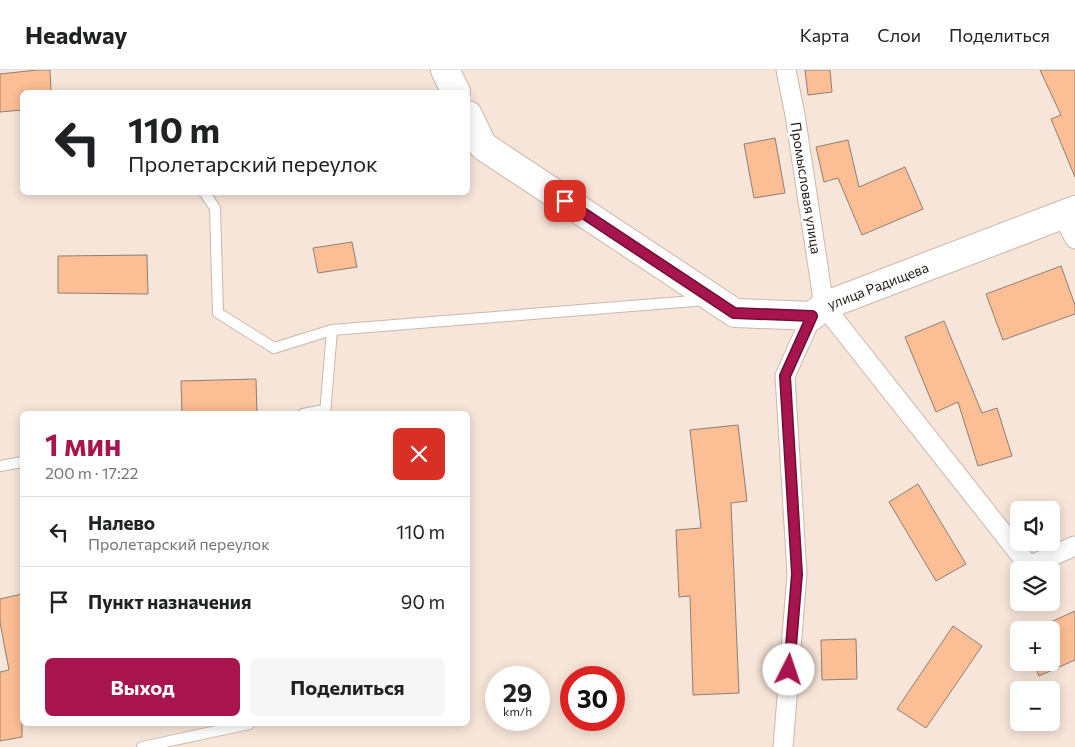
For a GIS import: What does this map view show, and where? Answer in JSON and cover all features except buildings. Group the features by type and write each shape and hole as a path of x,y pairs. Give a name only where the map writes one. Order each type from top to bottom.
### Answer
{"street":[{"path":"445,70 455,90"},
{"name":"Промысловая улица","path":"786,70 795,115 818,311"},
{"path":"470,119 483,146 734,313 818,311 1029,566 1075,546"},
{"name":"улица Радищева","path":"783,747 797,574 785,376 818,311 1071,222"}],"lane":[{"path":"206,195 215,208 218,313 274,348 332,330 714,299"},
{"path":"325,411 332,330"},
{"path":"0,466 20,462"},
{"path":"142,747 240,726"}],"route":[{"path":"565,201 734,313 812,316 785,376 797,574 789,670"}]}
